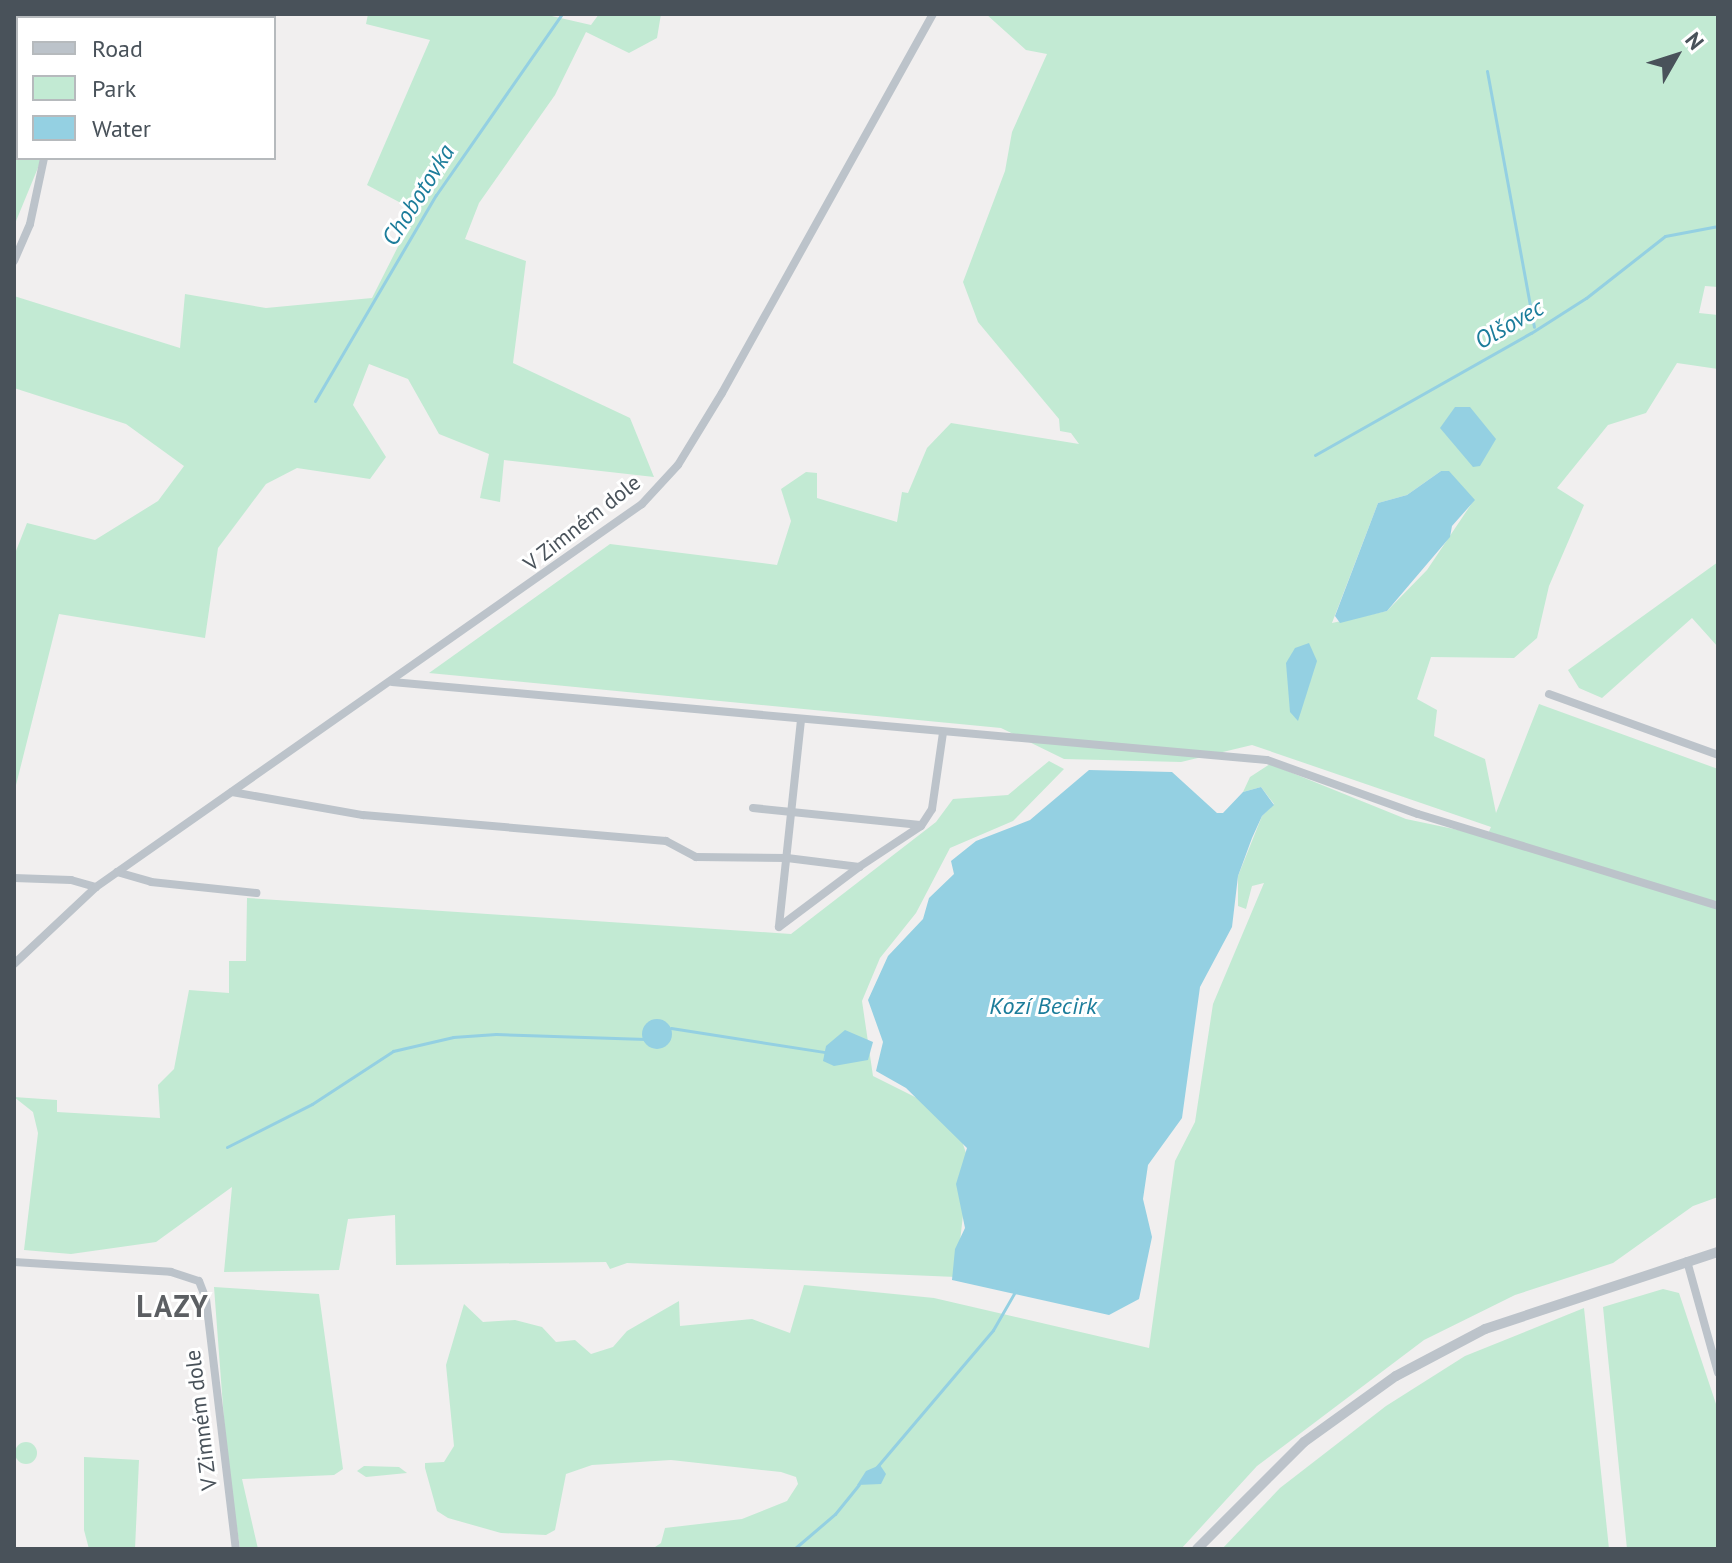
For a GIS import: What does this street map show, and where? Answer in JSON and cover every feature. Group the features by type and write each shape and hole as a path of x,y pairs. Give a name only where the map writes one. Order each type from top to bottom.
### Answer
{"street":[{"name":"V Zimném dole","path":"14,964 96,887 593,542 642,504 678,465 933,14"},
{"path":"14,261 30,224 44,160"},
{"path":"392,682 1267,760 1418,814 1718,906"},
{"path":"1549,694 1718,755"},
{"path":"801,720 779,927 859,867 921,826 932,809 943,733"},
{"path":"231,792 363,815 666,841 696,857 787,858 859,867"},
{"path":"753,808 921,826"},
{"path":"117,872 151,882 256,893"},
{"path":"14,878 71,880 96,887"},
{"path":"1197,1549 1304,1442 1396,1376 1485,1329 1718,1252"},
{"path":"1687,1261 1718,1373"},
{"name":"V Zimném dole","path":"14,1262 171,1272 199,1281 206,1299 236,1549"}],"green space":[{"path":"14,14 32,16 16,16 16,160 41,160 14,226"},
{"path":"368,14 543,14 591,25 599,14 661,14 657,38 629,53 586,32 555,95 479,203 465,239 526,261 513,363 630,418 654,477 504,460 500,502 480,498 489,454 439,434 408,379 369,364 353,405 386,457 370,479 297,468 266,484 218,548 205,638 59,614 14,793 14,556 27,523 95,540 158,501 184,466 126,424 14,388 14,296 180,348 185,294 266,308 372,298 416,211 367,185 430,40 366,24"},
{"path":"986,14 1718,14 1718,287 1705,286 1699,313 1718,315 1718,369 1677,363 1646,413 1608,425 1557,488 1584,505 1549,586 1537,638 1514,658 1431,657 1417,699 1437,710 1434,736 1485,759 1496,813 1539,704 1718,769 1718,1197 1693,1206 1613,1263 1515,1295 1424,1340 1257,1466 1181,1549 652,1549 661,1543 665,1528 742,1519 787,1501 798,1484 796,1477 781,1472 671,1460 592,1465 566,1474 555,1530 546,1535 501,1533 448,1518 437,1511 425,1463 444,1462 454,1446 446,1365 464,1304 483,1322 515,1320 542,1327 556,1342 575,1340 591,1354 613,1347 627,1331 679,1301 680,1326 752,1319 790,1333 804,1285 934,1298 1149,1348 1175,1161 1195,1122 1213,1004 1264,883 1252,886 1246,909 1238,906 1238,876 1262,816 1274,804 1261,787 1243,792 1250,777 1270,764 1406,819 1487,836 1491,827 1252,745 1181,762 1064,759 1001,728 429,673 610,544 777,565 791,521 781,489 806,472 817,473 817,498 897,522 902,492 908,493 927,448 951,423 1079,444 1071,433 1060,431 1059,419 978,322 963,282 1005,171 1012,132 1047,54 1026,50","holes":["1441,471 1448,471 1474,500 1427,570 1387,611 1332,623 1378,503 1407,495"]},
{"path":"1718,562 1718,647 1692,618 1602,698 1579,688 1568,670"},
{"path":"1049,761 1064,769 1013,821 950,848 916,913 880,958 862,1001 873,1076 933,1106 960,1135 969,1162 956,1277 627,1263 610,1269 606,1262 396,1265 395,1215 348,1219 339,1270 224,1272 232,1187 156,1242 71,1254 24,1250 38,1133 33,1112 14,1097 57,1100 57,1112 160,1118 158,1085 174,1069 189,990 229,993 229,961 246,961 247,898 791,934 936,822 953,799 1008,795"},
{"path":"214,1287 319,1294 343,1469 334,1475 242,1479 258,1549 240,1549 227,1460"},
{"path":"1663,1289 1679,1293 1718,1410 1718,1549 1627,1549 1603,1307"},
{"path":"1584,1308 1609,1549 1222,1549 1280,1488 1386,1406 1465,1356"},
{"path":"26,1442 34,1445 37,1453 34,1461 26,1464 18,1461 15,1453 18,1445"},
{"path":"84,1457 139,1460 135,1549 89,1549 84,1530"},
{"path":"364,1466 399,1467 407,1473 366,1477 357,1471"}],"water":[{"path":"1455,407 1470,407 1496,439 1480,466 1473,467 1440,428"},
{"path":"1441,471 1449,471 1475,500 1452,526 1450,537 1387,611 1340,623 1335,616 1378,503 1407,495"},
{"path":"1309,643 1317,661 1298,721 1290,712 1286,663 1295,648"},
{"name":"Kozí Becirk","path":"1089,770 1172,772 1217,813 1223,813 1243,792 1261,787 1274,805 1262,816 1252,838 1238,876 1232,927 1200,987 1182,1118 1148,1165 1143,1199 1152,1237 1139,1299 1109,1315 952,1280 955,1249 965,1228 956,1184 967,1148 906,1088 876,1071 883,1042 868,1000 888,956 923,919 929,898 954,874 951,861 976,841 1030,820"},
{"path":"657,1019 663,1020 671,1028 671,1040 663,1048 657,1049 651,1048 643,1040 642,1034 643,1028 651,1020"},
{"path":"845,1030 873,1042 868,1060 834,1066 823,1061 826,1046"},
{"path":"880,1465 886,1474 881,1484 857,1485 866,1471"}],"waterway":[{"name":"Chobotovka","path":"315,401 436,195 562,14"},
{"path":"1487,71 1534,327"},
{"name":"Olšovec","path":"1315,455 1531,333 1586,298 1665,236 1718,226"},
{"path":"671,1028 825,1052"},
{"path":"227,1147 312,1104 393,1051 453,1037 496,1034 646,1039"},
{"path":"876,1468 993,1330 1016,1290"},
{"path":"794,1549 835,1514 859,1484"}],"district":[{"name":"LAZY","path":"173,1306"}]}
